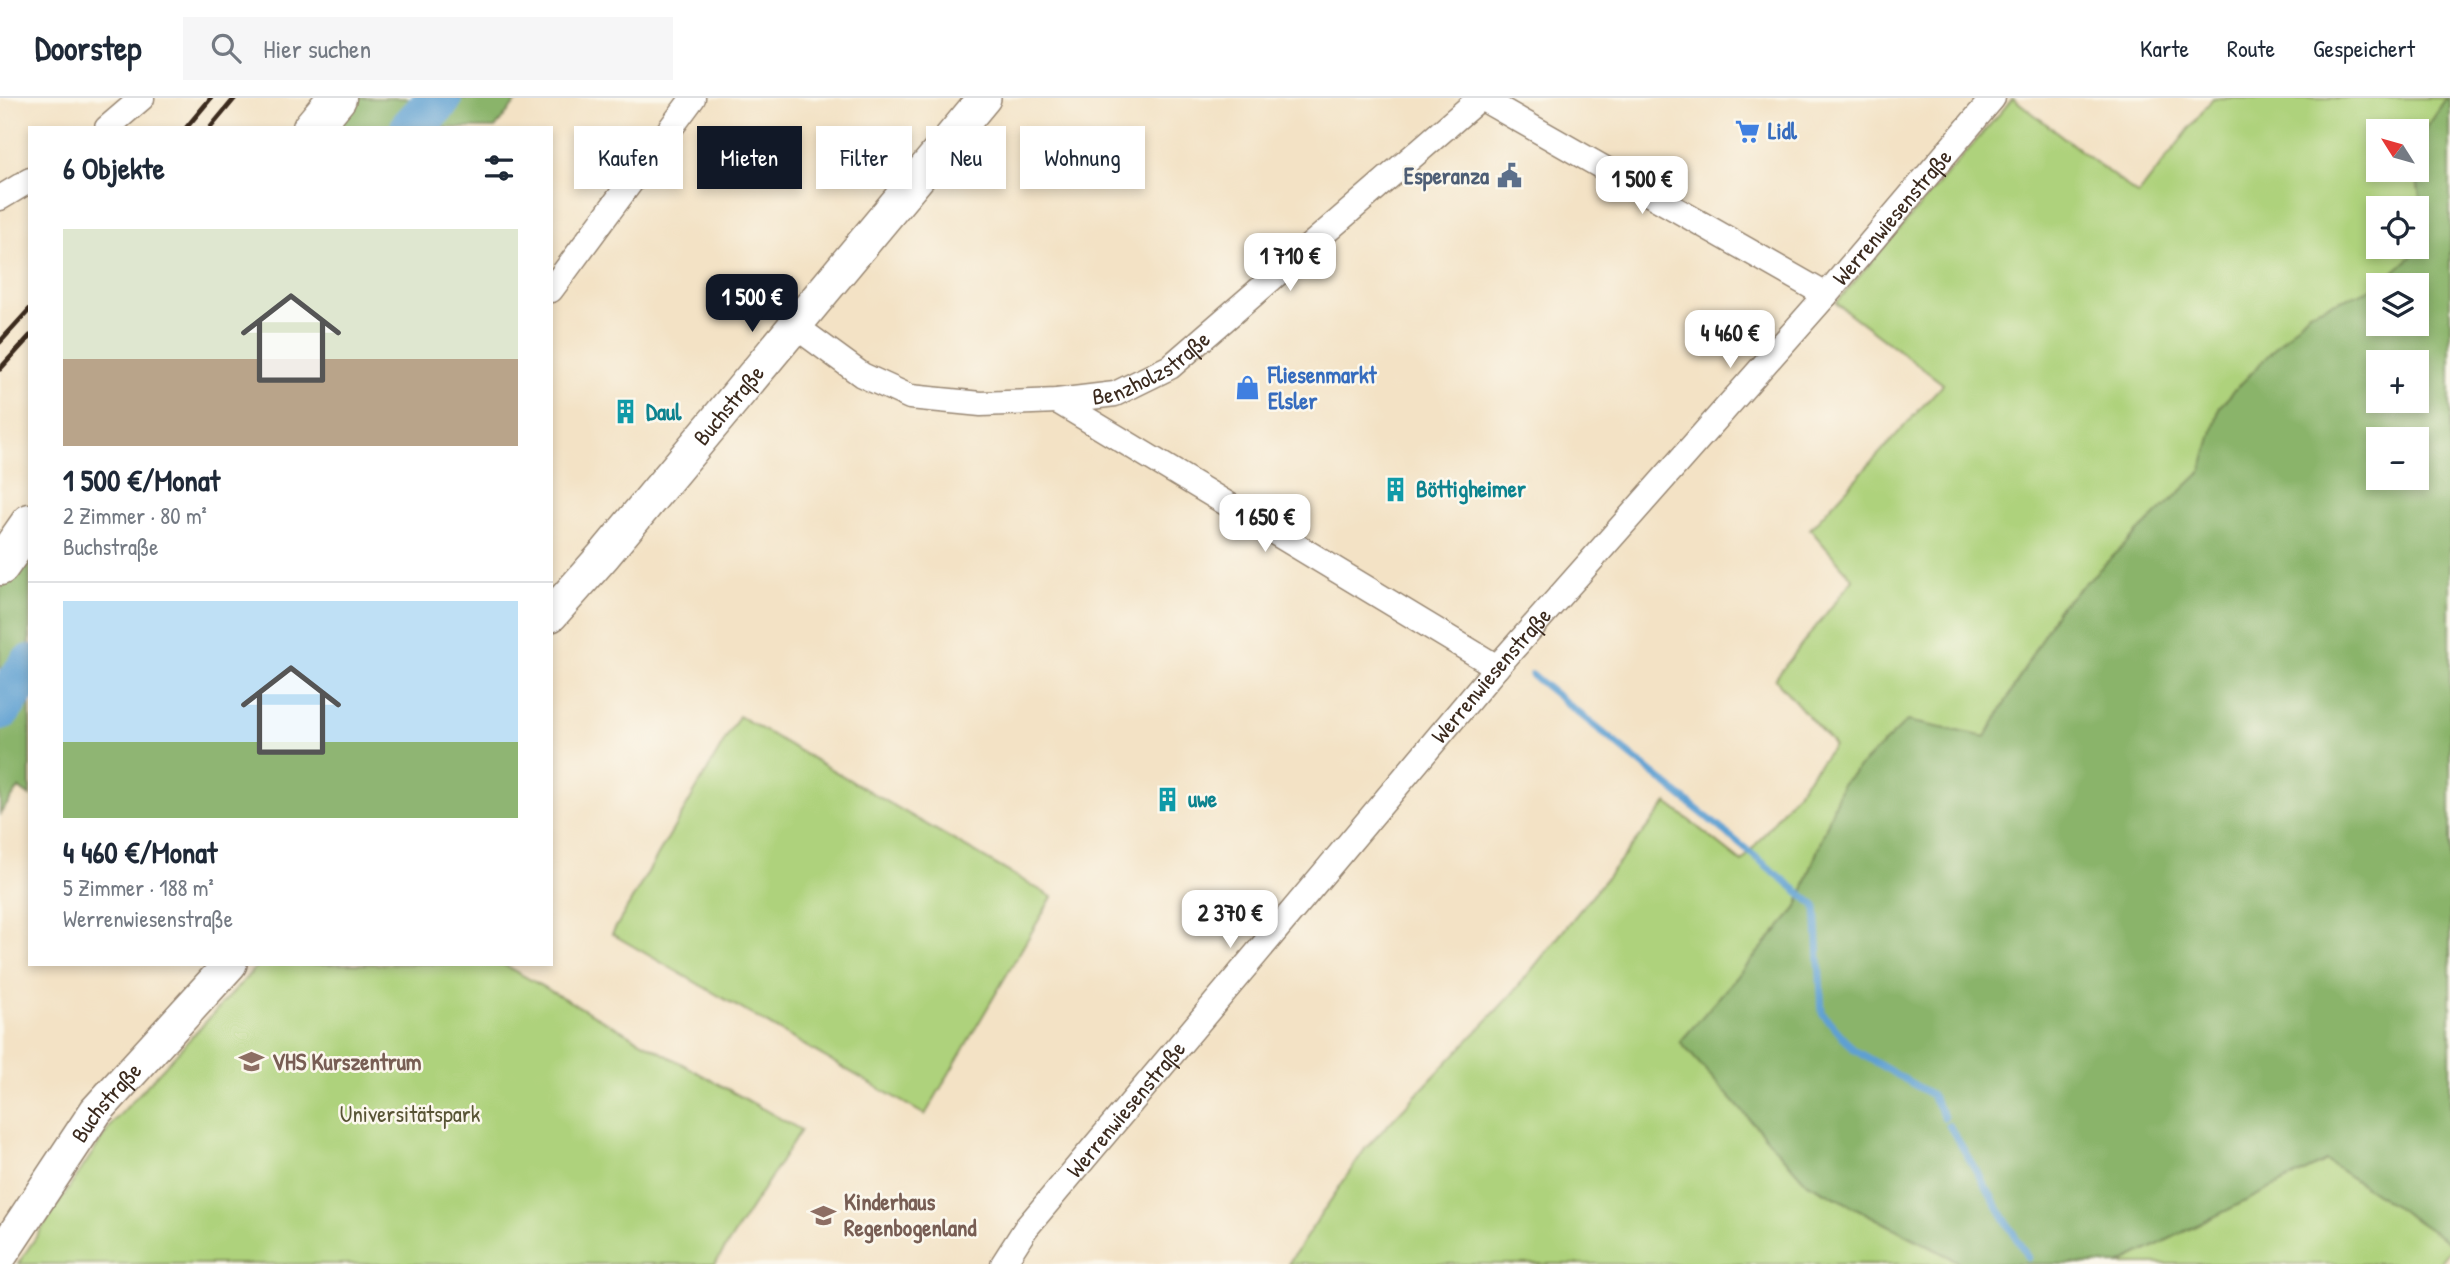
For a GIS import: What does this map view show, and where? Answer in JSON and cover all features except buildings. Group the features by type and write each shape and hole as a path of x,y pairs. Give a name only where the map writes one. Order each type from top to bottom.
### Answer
{"main road":[{"path":"314,126 337,98"},
{"path":"0,566 28,526"}],"street":[{"path":"109,126 142,98"},
{"path":"553,287 693,98"},
{"name":"Buchstraße","path":"553,613 605,554 984,98"},
{"path":"1480,98 1826,295"},
{"name":"Benzholzstraße","path":"794,326 862,375 910,397 981,404 1057,401 1115,394 1170,367 1480,98"},
{"name":"Werrenwiesenstraße","path":"1003,1264 1026,1228 1497,667 1826,295 1993,98"},
{"path":"0,198 28,181"},
{"path":"1057,401 1497,667"},
{"name":"Buchstraße","path":"0,1256 96,1111 228,966"}],"green space":[{"path":"357,98 519,98 497,126 334,126"},
{"path":"2013,98 2138,195 2213,98 2447,98 2429,124 2429,119 2366,119 2366,182 2417,182 2420,196 2366,196 2366,259 2409,259 2393,273 2366,273 2366,292 2309,312 2221,406 2201,472 2058,609 1986,737 1907,721 1842,784 1796,909 1681,1042 1806,1182 1963,1264 1288,1264 1365,1149 1512,994 1667,803 1742,862 1834,745 1775,679 1853,579 1810,529 1943,384 1836,303"},
{"path":"2447,98 2450,98 2450,1243 2326,1161 2119,1264 1963,1264 1806,1182 1680,1042 1796,909 1842,784 1907,721 1986,737 2058,609 2201,472 2220,406 2309,312 2366,291 2366,336 2429,336 2429,273 2393,273 2409,259 2429,259 2429,196 2420,196 2417,182 2429,182 2429,124"},
{"path":"28,548 28,795 19,788 0,814 0,589"},
{"path":"739,716 1052,897 925,1115 612,934"},
{"name":"Universitätspark","path":"257,966 506,966 801,1130 715,1264 18,1264 114,1121"},
{"path":"2326,1161 2450,1243 2450,1250 2439,1264 2119,1264"}],"waterway":[{"path":"414,126 440,98"},
{"path":"0,709 28,669"},
{"path":"1532,675 1816,906 1822,1013 1854,1050 1932,1095 1944,1117"},
{"path":"1949,1125 2028,1258"}],"railway":[{"path":"188,126 211,98"},
{"path":"212,126 235,98"},
{"path":"0,342 28,311"},
{"path":"0,369 28,338"}],"place":[{"name":"Lidl","path":"1748,131"},
{"name":"Esperanza","path":"1509,176"},
{"name":"Fliesenmarkt Elsler","path":"1248,388"},
{"name":"Daul","path":"626,412"},
{"name":"Böttigheimer","path":"1396,489"},
{"name":"uwe","path":"1168,799"},
{"name":"VHS Kurszentrum","path":"252,1062"},
{"name":"Kinderhaus Regenbogenland","path":"824,1215"}]}
